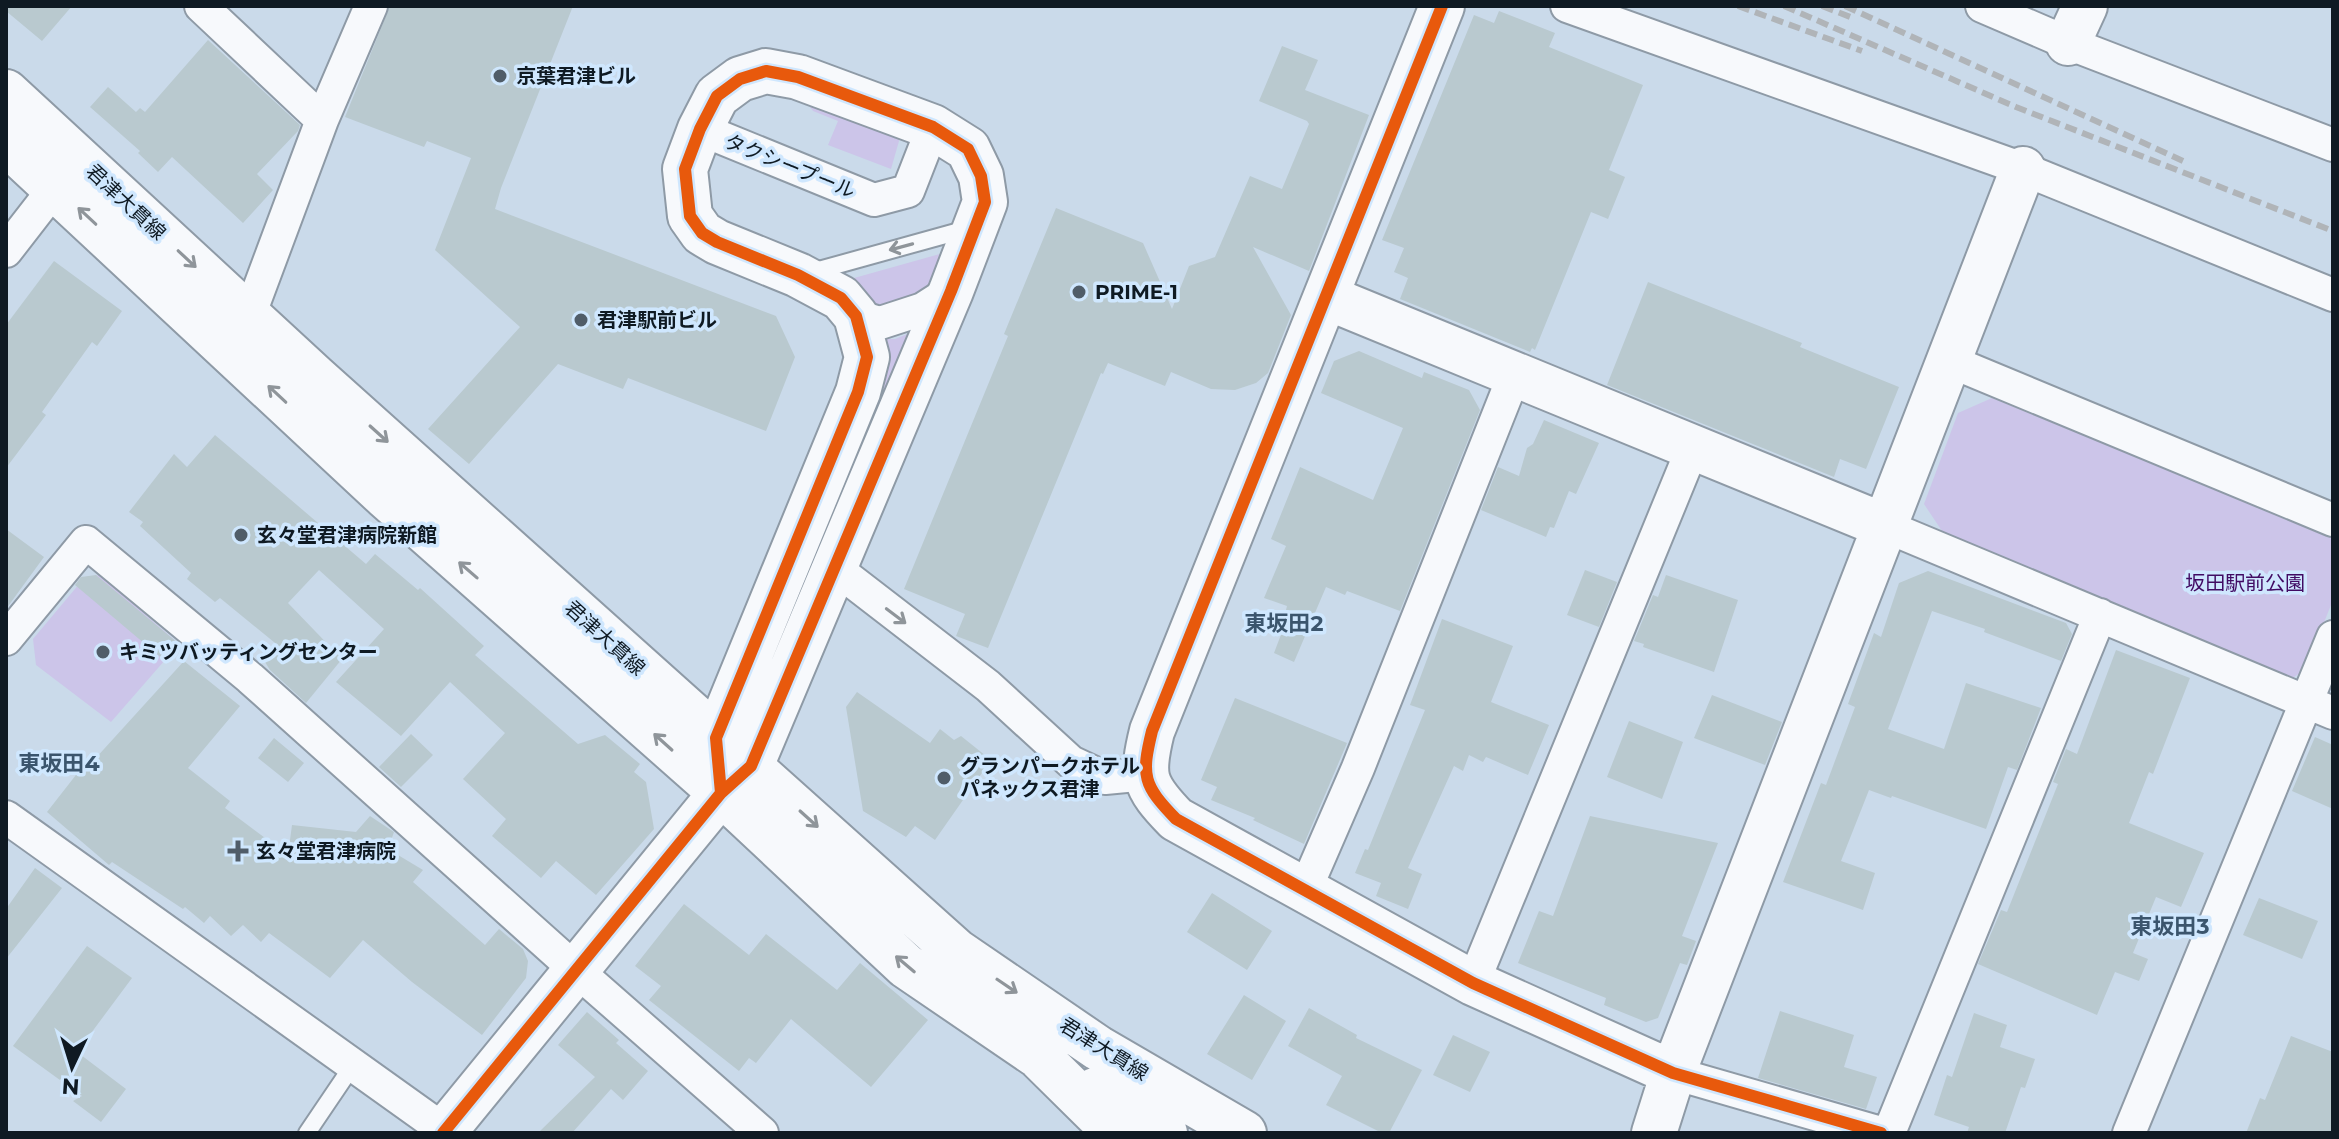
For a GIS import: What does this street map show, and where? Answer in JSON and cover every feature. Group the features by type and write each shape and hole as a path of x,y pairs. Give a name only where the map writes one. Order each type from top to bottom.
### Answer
{"street":[{"path":"201,6 322,120"},
{"path":"249,316 322,120 371,6"},
{"path":"1442,6 1152,731 1144,765 1154,797 1176,819 1473,983 1673,1073 1881,1133"},
{"path":"1567,6 2023,169 2333,295"},
{"path":"1982,6 2077,24 2333,145"},
{"path":"6,817 445,1132 736,780 835,568 985,202 981,176 968,149 933,127 798,77 766,71 740,79 717,96 685,169 690,216 702,233 717,242 798,275 841,298 856,316 867,357 858,392 716,738"},
{"name":"君津大貫線","path":"6,92 66,173 385,496 736,780 956,951 1098,1048 1244,1133"},
{"name":"タクシープール","path":"700,129 874,200 908,191 933,127"},
{"name":"君津大貫線","path":"6,143 66,173 249,316 716,738 736,780 906,966 1038,1056 1116,1133"},
{"path":"1654,1133 1673,1073 2023,169"},
{"path":"6,251 66,173"},
{"path":"856,316 880,323 923,309 951,291"},
{"path":"1326,297 2320,708"},
{"path":"1947,360 2333,520"},
{"path":"1305,890 1358,768 1515,373"},
{"path":"1473,983 1693,447"},
{"path":"6,639 86,542 250,678 762,1133"},
{"path":"835,568 988,686 1071,762 1105,778 1147,774"},
{"path":"1889,1133 2100,615"},
{"path":"2129,1133 2320,708 2333,637"},
{"path":"1038,1056 1165,1133"}],"lane":[{"path":"798,275 977,226"},
{"path":"307,1133 353,1065"}],"green space":[{"path":"814,99 901,134 891,169 828,145 838,121 813,111 810,107"},
{"path":"954,250 928,292 894,304 876,304 862,296 847,280"},
{"path":"925,327 880,410 863,430 883,339 895,339"},
{"name":"坂田駅前公園","path":"1992,398 2333,537 2333,600 2305,670 2286,682 1948,540 1924,504 1958,413"},
{"name":"キミツバッティングセンター","path":"100,575 179,644 111,722 36,665 33,639 85,577"}],"building":[{"path":"6,6 72,6 42,41 6,11"},
{"path":"390,6 573,6 495,209 776,316 795,357 766,431 628,378 623,389 558,364 469,464 428,429 520,327 435,250 471,158 427,141 424,147 345,117"},
{"path":"1499,11 1555,33 1549,47 1643,85 1609,170 1625,177 1608,219 1591,212 1535,350 1532,348 1530,352 1400,299 1408,278 1394,272 1404,248 1382,240 1474,15 1494,23"},
{"path":"208,40 300,125 298,131 257,174 273,190 243,223 172,157 158,172 138,153 140,151 90,107 108,87 136,112 140,108 145,112"},
{"path":"1282,46 1318,60 1305,90 1369,115 1309,271 1253,247 1291,315 1268,373 1256,383 1235,390 1211,389 1171,372 1165,386 1108,363 1101,373 988,648 956,636 965,614 904,589 1008,336 1004,334 1056,208 1143,243 1172,309 1189,266 1215,257 1250,176 1282,189 1309,124 1259,101"},
{"path":"54,261 122,311 97,346 92,342 42,412 46,415 6,468 6,325"},
{"path":"1648,282 1802,343 1800,347 1899,387 1866,469 1840,459 1834,477 1607,385"},
{"path":"1359,351 1422,378 1424,372 1469,390 1480,410 1400,611 1347,591 1345,595 1326,587 1294,662 1274,653 1290,611 1286,610 1287,606 1264,598 1286,546 1271,539 1300,467 1373,500 1403,428 1321,393 1334,361"},
{"path":"1544,420 1599,443 1576,494 1569,491 1554,528 1550,527 1546,537 1481,510 1498,467 1519,476 1527,448 1533,444"},
{"path":"215,435 366,564 375,554 418,590 420,588 484,646 475,655 578,744 605,735 640,764 634,772 646,782 654,829 596,895 556,861 541,878 492,836 506,819 463,779 505,733 450,682 401,736 336,682 384,629 319,570 288,603 342,659 306,703 265,662 280,647 220,598 215,602 187,579 191,573 140,526 143,522 129,512 174,454 187,467"},
{"path":"6,529 44,557 6,609"},
{"path":"1585,570 1617,582 1599,627 1567,615"},
{"path":"1928,571 2066,623 2072,634 2061,661 1932,611 1888,729 1944,749 1966,683 2041,708 2017,770 2008,767 1986,829 1869,790 1841,861 1875,873 1863,910 1783,882 1821,783 1826,785 1855,707 1848,704 1874,633 1881,637 1899,583"},
{"path":"96,575 178,643 164,660 75,585 81,577"},
{"path":"1666,575 1738,600 1714,672 1634,641 1653,595 1658,597"},
{"path":"1442,619 1513,646 1491,702 1549,725 1528,775 1486,757 1483,762 1469,755 1463,771 1454,766 1408,868 1422,874 1408,909 1376,896 1381,883 1355,873 1365,849 1368,850 1425,710 1410,705"},
{"path":"2116,650 2190,678 2153,774 2149,772 2129,823 2204,853 2181,907 2156,897 2133,953 2148,959 2139,981 2115,972 2097,1015 1978,964 2001,910 2007,912 2058,784 2053,782 2066,749 2077,754"},
{"path":"184,661 240,706 188,768 230,801 225,808 288,855 292,825 356,832 370,816 394,832 388,849 423,870 413,882 485,945 499,929 523,949 528,961 526,978 482,1035 363,940 330,978 269,933 261,942 243,925 231,936 210,916 204,923 185,907 183,909 112,862 109,865 47,812 90,757 94,760"},
{"path":"857,692 930,743 940,729 954,740 961,736 991,760 935,840 915,826 906,837 863,811 846,707"},
{"path":"1712,695 1782,722 1765,765 1694,738"},
{"path":"1235,698 1347,743 1304,844 1253,820 1255,818 1211,800 1217,787 1201,780"},
{"path":"1629,721 1683,742 1662,799 1607,777"},
{"path":"411,734 433,755 401,787 379,767"},
{"path":"2315,737 2333,745 2333,809 2292,791"},
{"path":"274,738 304,763 288,782 258,758"},
{"path":"1590,816 1718,843 1682,936 1696,941 1687,965 1680,963 1658,1018 1646,1022 1604,1005 1606,998 1518,963 1539,911 1553,916"},
{"path":"35,868 62,888 6,959 6,909"},
{"path":"1212,893 1272,931 1247,970 1187,932"},
{"path":"2259,898 2318,921 2302,959 2243,935"},
{"path":"684,904 749,955 766,934 837,990 860,963 928,1020 871,1087 791,1019 756,1063 749,1058 739,1071 649,1000 661,986 635,966"},
{"path":"87,946 132,978 77,1052 126,1089 101,1122 73,1101 82,1096 13,1046"},
{"path":"1244,995 1286,1021 1252,1080 1207,1054"},
{"path":"1309,1008 1357,1035 1356,1038 1422,1070 1389,1133 1382,1133 1326,1105 1342,1076 1288,1046"},
{"path":"1780,1011 1854,1035 1844,1067 1877,1077 1866,1109 1758,1078"},
{"path":"587,1012 648,1071 623,1100 611,1089 572,1133 538,1133 595,1077 558,1045"},
{"path":"1974,1013 2007,1025 2000,1047 2035,1059 2025,1088 2021,1087 2005,1133 1967,1133 1969,1127 1934,1115 1947,1075 1952,1077"},
{"path":"1453,1035 1490,1052 1470,1092 1433,1075"},
{"path":"2291,1036 2333,1052 2333,1133 2246,1133 2260,1098 2265,1100"}],"railway":[{"path":"1738,6 1862,51"},
{"path":"1784,6 2016,107 2333,231"},
{"path":"1822,6 1853,18"},
{"path":"1845,6 2183,161"}],"cycle path":[{"path":"1442,6 1152,731 1146,759 1151,788 1176,819 1473,983 1673,1073 1881,1133"},
{"path":"443,1133 721,793 751,766 951,291 985,202 981,176 968,149 933,127 798,77 766,71 740,79 717,96 685,169 690,216 702,233 717,242 798,275 841,298 856,316 867,357 858,392 716,738 721,793"}],"place":[{"name":"京葉君津ビル","path":"500,76"},
{"name":"PRIME-1","path":"1079,292"},
{"name":"君津駅前ビル","path":"581,320"},
{"name":"玄々堂君津病院新館","path":"241,535"},
{"name":"キミツバッティングセンター","path":"103,652"},
{"name":"グランパークホテル パネックス君津","path":"944,778"},
{"name":"玄々堂君津病院","path":"238,851"}],"district":[{"name":"東坂田2","path":"1284,623"},
{"name":"東坂田4","path":"59,763"},
{"name":"東坂田3","path":"2170,926"}]}
